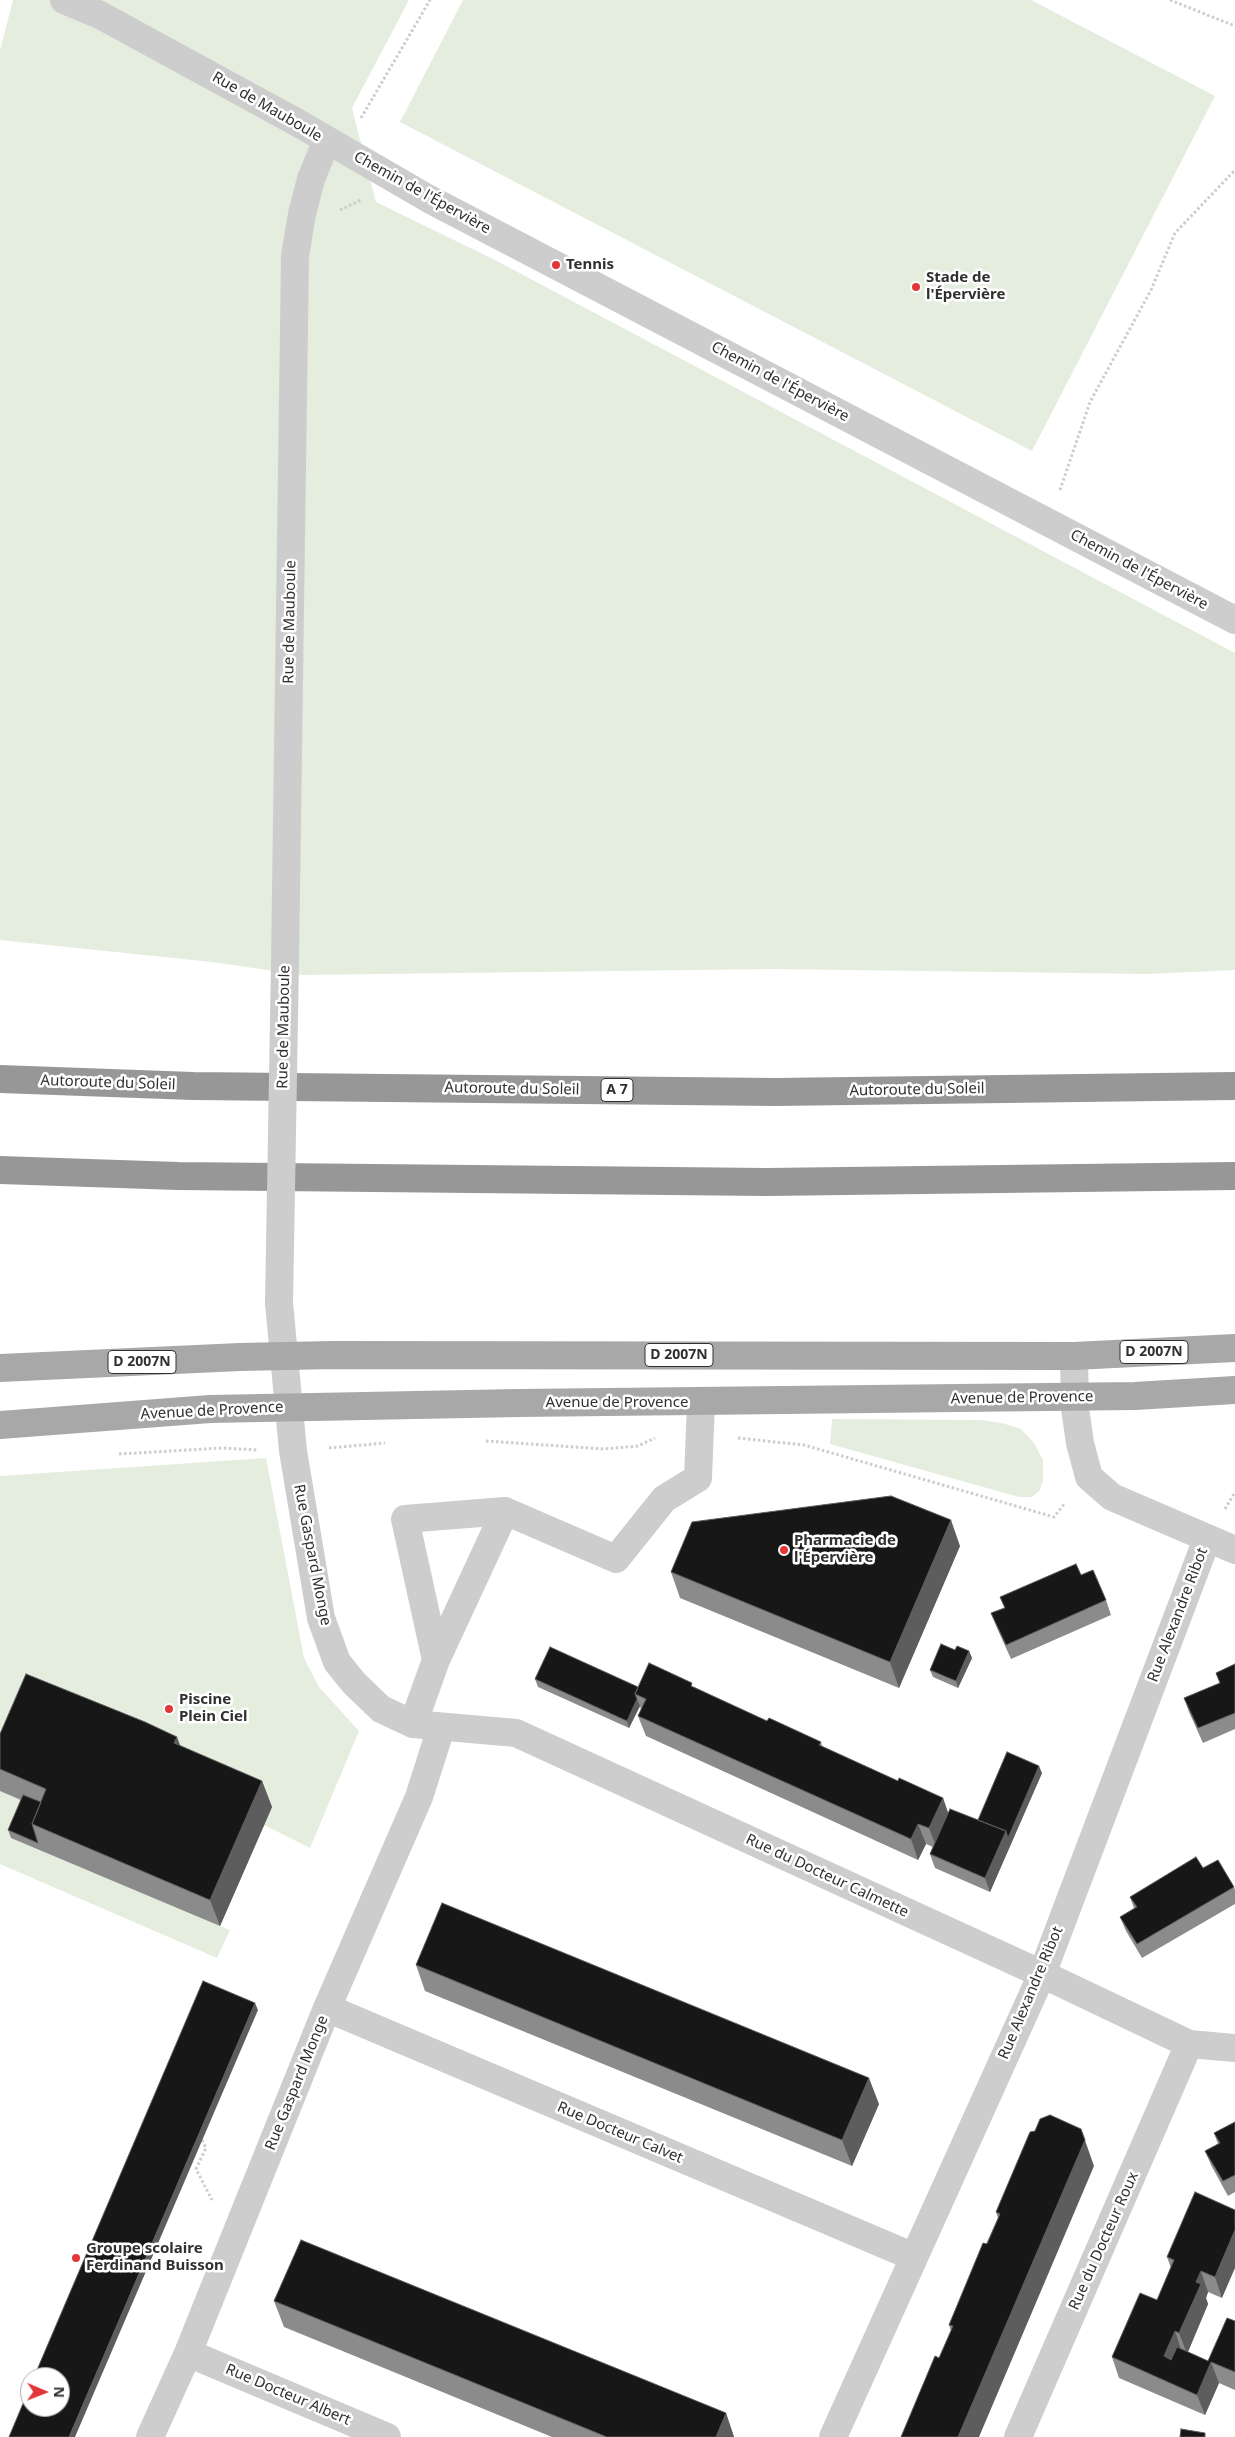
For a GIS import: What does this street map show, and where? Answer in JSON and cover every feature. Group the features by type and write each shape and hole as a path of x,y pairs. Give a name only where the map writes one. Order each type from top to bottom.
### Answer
{"highway":[{"name":"Autoroute du Soleil","path":"0,1079 193,1086 775,1092 1235,1086"},
{"path":"0,1170 178,1176 767,1182 1235,1176"}],"main road":[{"name":"D 2007N","path":"0,1368 284,1356 1074,1356 1235,1348"},
{"name":"Avenue de Provence","path":"0,1424 210,1409 1135,1396 1235,1390"}],"street":[{"name":"Rue de Mauboule","path":"64,0 100,15 327,140 312,179 302,214 295,256 279,1303 288,1408"},
{"name":"Chemin de l'Épervière","path":"327,140 429,199 1235,620"},
{"path":"1074,1356 1074,1397 1080,1444 1089,1477 1112,1497 1235,1550"},
{"path":"436,1660 405,1519 505,1511 616,1559 664,1499 698,1478 701,1402"},
{"name":"Rue Gaspard Monge","path":"288,1408 293,1452 321,1618 337,1662 354,1684 381,1708 414,1724"},
{"path":"414,1724 436,1660 505,1511"},
{"name":"Rue Alexandre Ribot","path":"833,2437 1042,1974 1207,1539"},
{"name":"Rue du Docteur Calmette","path":"414,1724 441,1728 478,1728 516,1733 1042,1974 1190,2044 1235,2048"},
{"name":"Rue Gaspard Monge","path":"150,2437 188,2353 234,2242 327,2008 420,1797 441,1728"},
{"name":"Rue Docteur Calvet","path":"327,2008 914,2257"},
{"name":"Rue du Docteur Roux","path":"1018,2437 1190,2044"},
{"name":"Rue Docteur Albert","path":"188,2353 387,2437"}],"path":[{"path":"360,121 430,0"},
{"path":"1170,0 1235,26"},
{"path":"1059,493 1090,402 1151,290 1175,233 1235,170"},
{"path":"116,1454 222,1448 293,1452"},
{"path":"202,2140 206,2148 196,2169 234,2242"}],"shaded area":[{"path":"13,0 409,0 352,108 376,202 495,260 1235,653 1235,970 1149,974 772,969 302,975 212,962 0,940 0,50"},
{"name":"Stade de l'Épervière","path":"463,0 1031,0 1215,96 1032,451 400,122"},
{"path":"832,1419 980,1420 1002,1423 1021,1429 1034,1443 1043,1460 1043,1480 1040,1490 1032,1497 1019,1497 830,1444"},
{"name":"Piscine Plein Ciel","path":"266,1458 304,1658 319,1687 359,1731 310,1848 264,1825 220,1926 230,1930 217,1958 0,1864 0,1476"}],"building":[{"path":"891,1496 951,1520 890,1662 671,1572 692,1522"},
{"path":"1076,1564 1081,1575 1093,1570 1106,1600 1006,1645 991,1613 1005,1608 1000,1597"},
{"path":"941,1644 955,1650 957,1646 969,1651 956,1681 930,1670"},
{"path":"550,1647 638,1687 635,1694 637,1699 627,1721 535,1679"},
{"path":"649,1663 692,1683 691,1686 767,1721 769,1718 821,1742 819,1745 898,1781 899,1778 943,1798 929,1828 918,1824 911,1839 638,1716 646,1699 635,1694"},
{"path":"1235,1664 1235,1713 1198,1728 1184,1698 1220,1683 1216,1673"},
{"path":"26,1674 145,1722 177,1737 174,1743 262,1781 210,1900 32,1824 46,1789 0,1769 0,1734"},
{"path":"1007,1752 1039,1766 1008,1838 1006,1831 978,1820"},
{"path":"23,1795 41,1802 32,1824 38,1843 8,1830"},
{"path":"950,1809 1006,1831 985,1878 930,1854"},
{"path":"1196,1857 1203,1868 1218,1860 1234,1887 1137,1944 1120,1917 1137,1907 1130,1897"},
{"path":"442,1903 869,2078 842,2140 416,1965"},
{"path":"203,1981 255,2003 69,2437 9,2437 20,2411 20,2417 70,2417 70,2367 38,2367"},
{"path":"1050,2115 1081,2129 1085,2140 958,2437 901,2437 935,2356 939,2358 953,2326 949,2325 983,2243 987,2244 1000,2214 996,2212 1030,2132 1035,2131 1040,2119"},
{"path":"1235,2122 1235,2175 1223,2181 1205,2151 1220,2143 1214,2133"},
{"path":"1195,2192 1235,2210 1235,2230 1215,2277 1201,2271 1196,2282 1201,2284 1179,2333 1175,2331 1164,2356 1171,2360 1177,2347 1208,2361 1227,2318 1235,2321 1235,2372 1211,2362 1197,2395 1112,2357 1140,2293 1157,2300 1174,2260 1167,2257"},
{"path":"301,2240 726,2413 716,2437 607,2437 274,2301"},
{"path":"1181,2429 1205,2433 1205,2437 1180,2437"}],"place":[{"name":"Tennis","path":"556,265"},
{"name":"Stade de l'Épervière","path":"916,287"},
{"name":"Pharmacie de l'Épervière","path":"784,1550"},
{"name":"Piscine Plein Ciel","path":"169,1709"},
{"name":"Groupe scolaire Ferdinand Buisson","path":"76,2258"}]}
